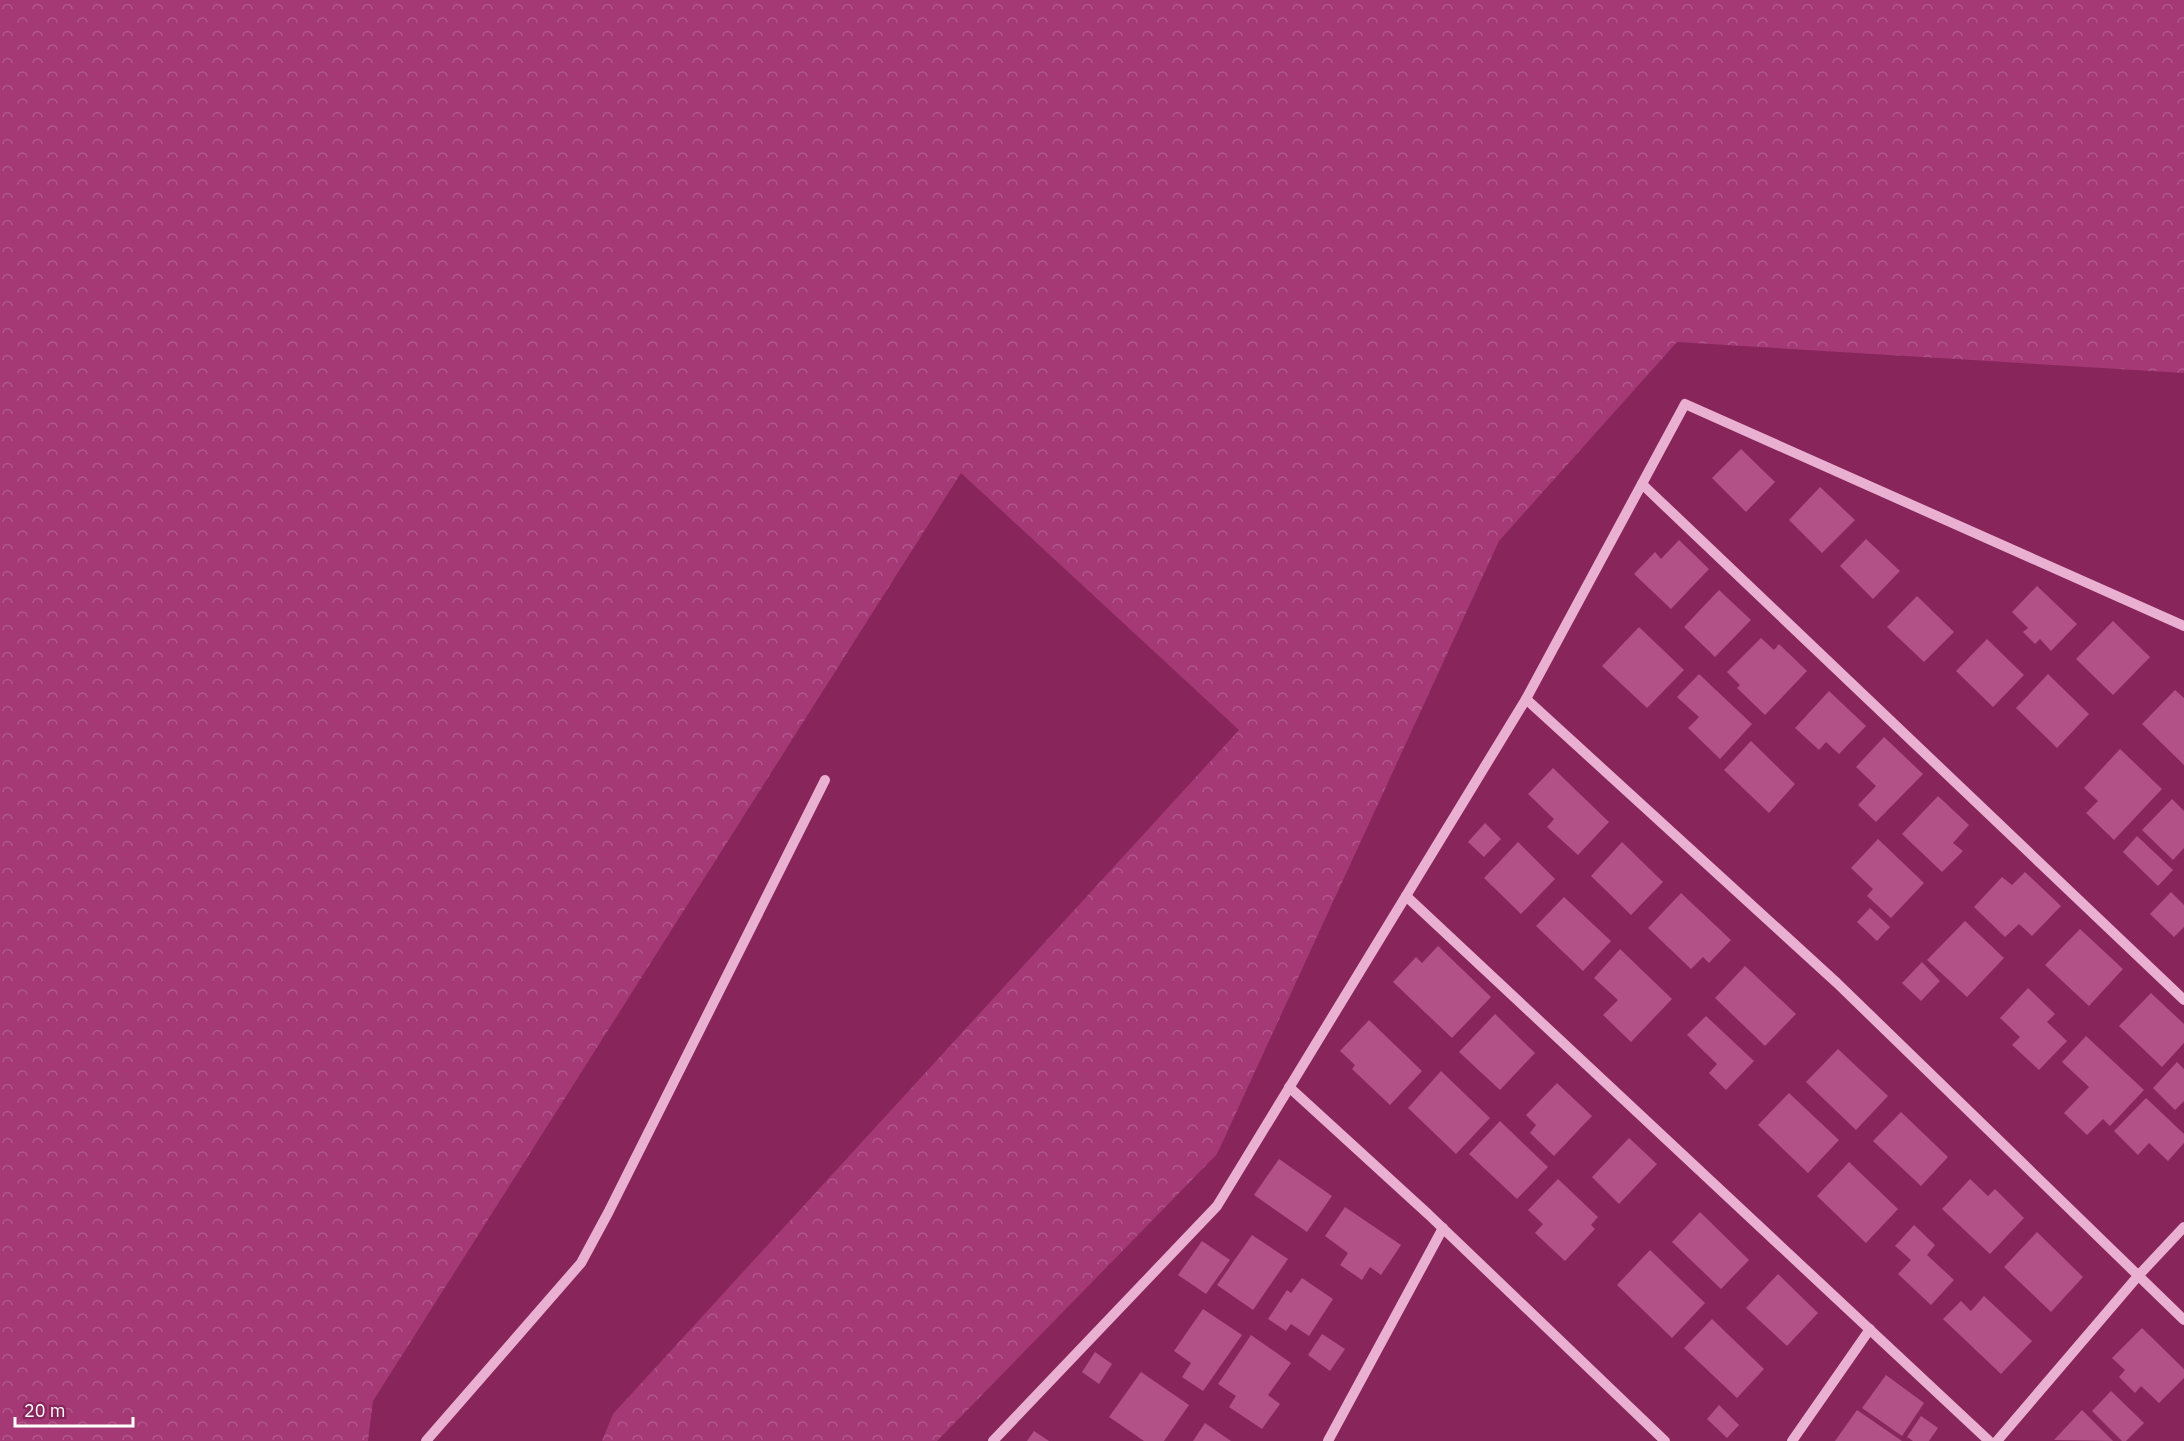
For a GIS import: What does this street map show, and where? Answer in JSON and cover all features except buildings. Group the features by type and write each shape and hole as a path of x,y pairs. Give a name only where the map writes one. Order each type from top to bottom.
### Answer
{"street":[{"path":"993,1441 1217,1206 1526,699 1685,404 2184,626"},
{"path":"1642,484 2184,1000"},
{"path":"1526,699 1838,983 2184,1320"},
{"path":"426,1441 581,1263 825,780"},
{"path":"1406,896 1989,1441"},
{"path":"1289,1087 1443,1228 1665,1441"},
{"path":"1996,1441 2138,1276 2184,1227"},
{"path":"1328,1441 1443,1228"},
{"path":"1792,1441 1870,1329"}],"green space":[{"path":"0,0 2184,0 2184,373 1677,342 1499,541 1217,1154 937,1441 602,1441 613,1414 1239,730 961,473 373,1401 368,1441 0,1441"}]}
